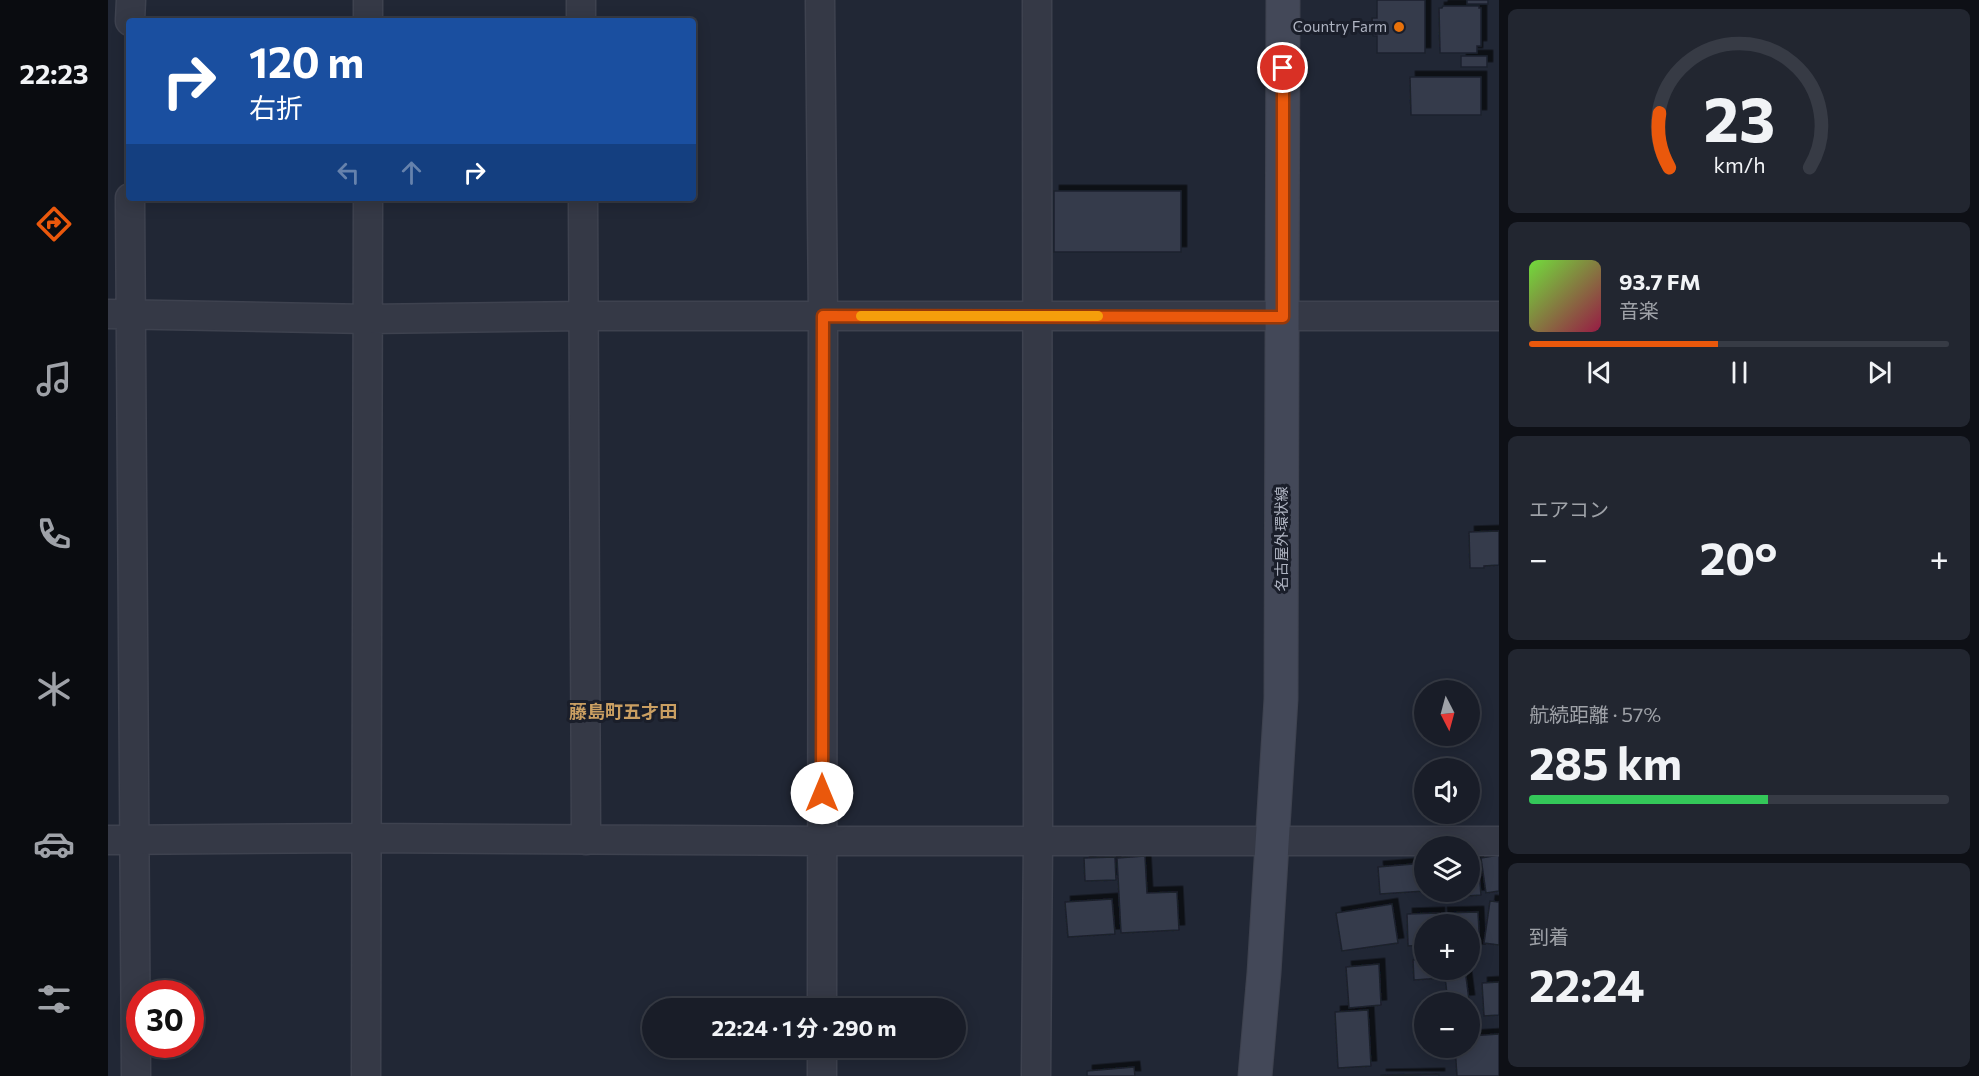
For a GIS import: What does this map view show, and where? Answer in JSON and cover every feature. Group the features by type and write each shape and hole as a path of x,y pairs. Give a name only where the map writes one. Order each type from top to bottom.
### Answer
{"main road":[{"name":"名古屋外環状線","path":"1254,1076 1264,973 1281,699 1283,0"}],"street":[{"path":"130,0 130,18"},
{"path":"368,0 368,18"},
{"path":"581,0 581,18"},
{"path":"820,0 823,316 822,998"},
{"path":"1036,1076 1037,0"},
{"path":"130,201 119,314 121,840 136,1076"},
{"path":"366,1076 368,201"},
{"path":"583,201 586,840"},
{"path":"119,314 368,319 584,316 1499,316"},
{"path":"121,840 366,838 1499,841"},
{"path":"822,1058 822,1076"}],"building":[{"name":"Country Farm","path":"1377,0 1425,0 1425,53 1377,53 1377,36 1373,36 1372,18 1377,18"},
{"path":"1467,0 1488,0 1488,4 1467,4"},
{"path":"1479,6 1481,8 1481,46 1477,46 1477,53 1440,53 1439,8"},
{"path":"1461,56 1487,56 1487,67 1461,67"},
{"path":"1410,77 1481,77 1481,115 1411,115"},
{"path":"1054,191 1181,191 1181,252 1054,252"},
{"path":"1499,531 1499,565 1470,568 1469,532"},
{"path":"1499,855 1499,891 1486,893 1481,858"},
{"path":"1145,856 1147,893 1177,892 1179,930 1121,933 1117,858"},
{"path":"1115,857 1116,880 1085,881 1084,858"},
{"path":"1414,864 1414,892 1380,894 1378,867"},
{"path":"1112,899 1115,934 1068,937 1065,902"},
{"path":"1490,901 1499,902 1499,945 1484,943"},
{"path":"1392,904 1398,943 1342,951 1336,913"},
{"path":"1478,912 1478,914 1442,914"},
{"path":"1439,913 1414,914 1414,946 1408,946 1407,914"},
{"path":"1379,964 1381,1005 1349,1008 1346,967"},
{"path":"1445,980 1466,980 1468,992 1447,992"},
{"path":"1499,982 1499,1015 1484,1016 1482,983"},
{"path":"1368,1010 1371,1066 1338,1068 1335,1012"},
{"path":"1499,1034 1499,1076 1457,1076 1456,1058 1480,1058 1480,1035"},
{"path":"1134,1067 1135,1076 1087,1076 1087,1071"},
{"path":"1439,1074 1439,1076 1381,1076 1381,1075"}],"slow traffic":[{"path":"861,316 1098,316"}],"place":[{"name":"Country Farm","path":"1399,27"}],"district":[{"name":"藤島町五才田","path":"623,712"}],"route":[{"path":"822,793 823,316 1283,317 1283,68"}]}
